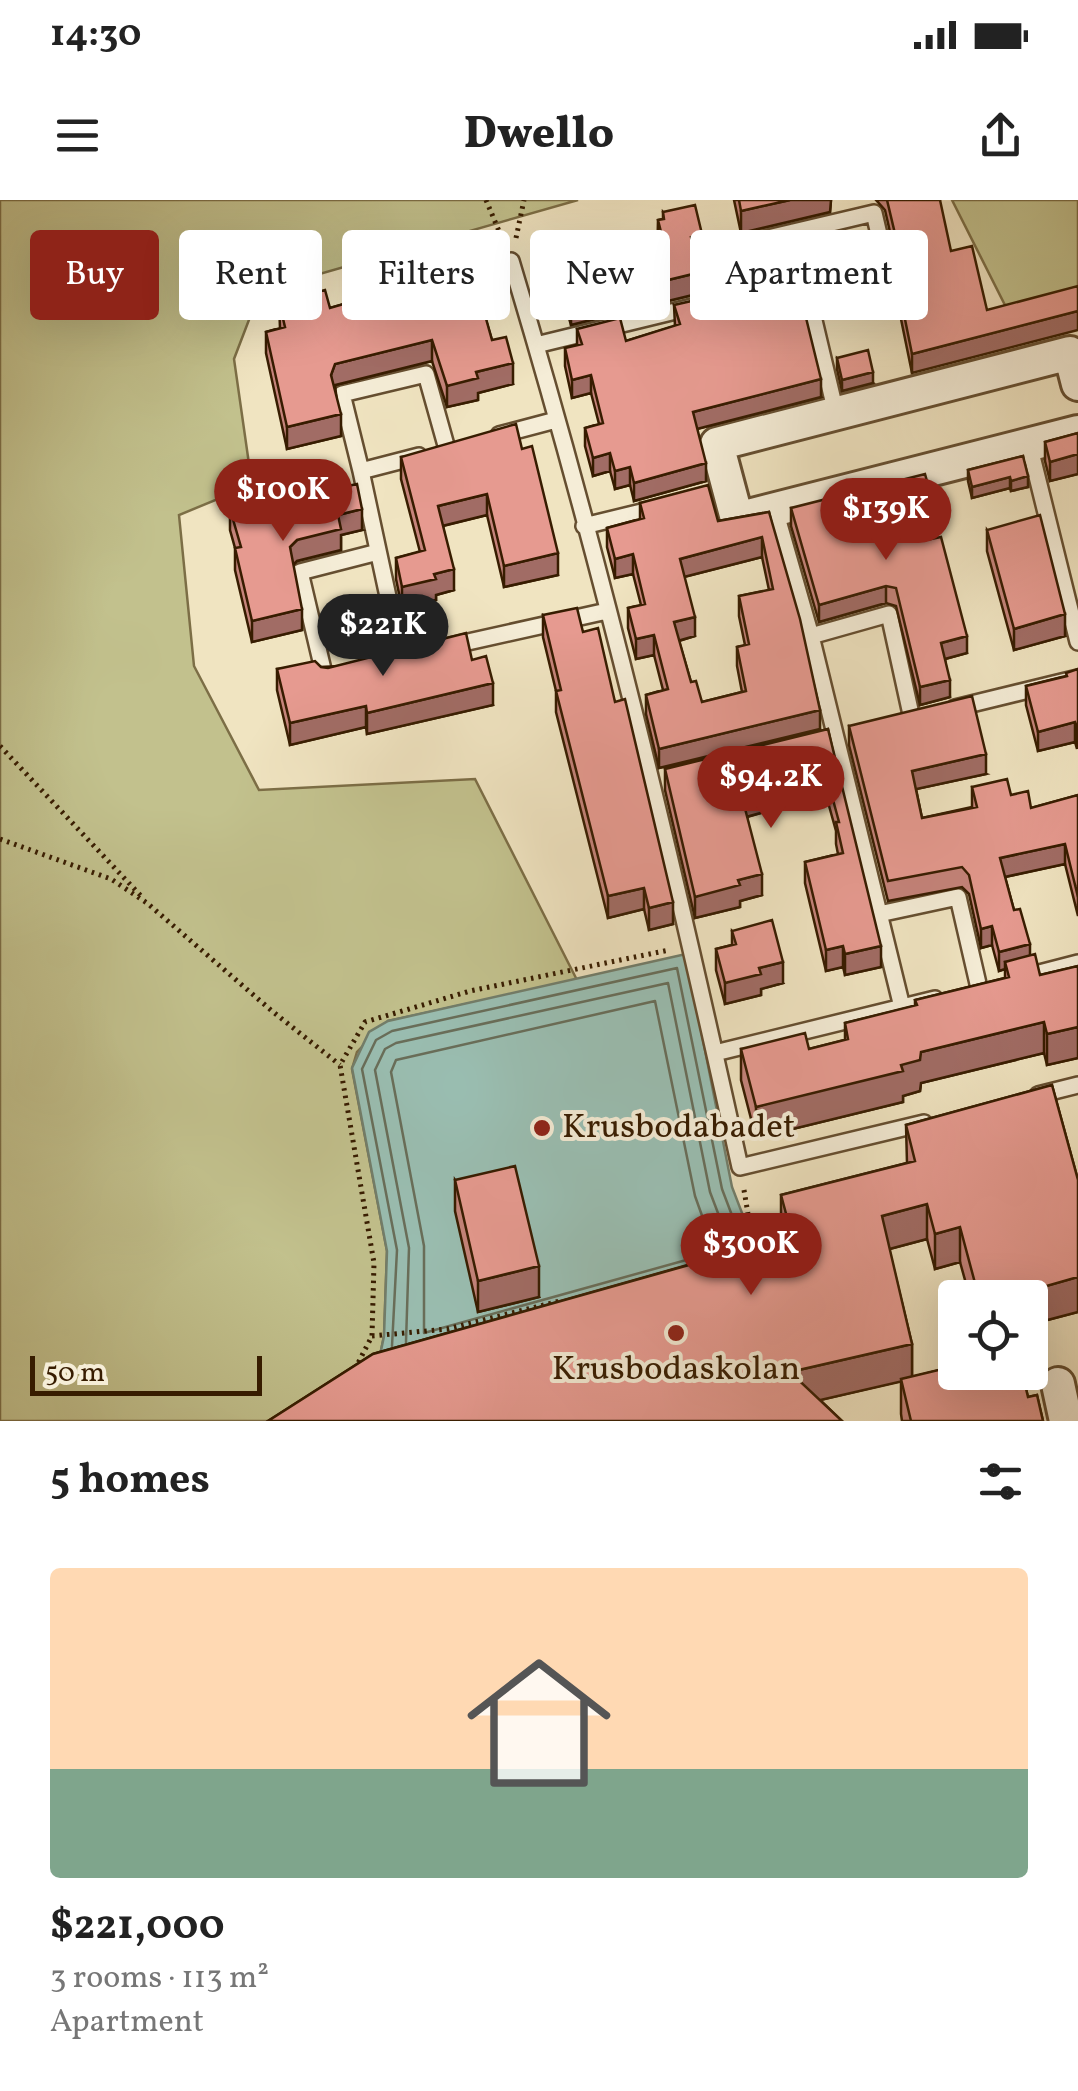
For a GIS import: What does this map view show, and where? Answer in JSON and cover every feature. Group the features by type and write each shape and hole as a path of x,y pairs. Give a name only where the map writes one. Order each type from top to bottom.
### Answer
{"street":[{"path":"1078,384 1070,353 717,444 721,490 736,520 1078,432"},
{"path":"1058,1384 1066,1421"}],"lane":[{"path":"803,230 874,214 878,230"},
{"path":"510,261 607,611 692,946 740,1168 947,1117"},
{"path":"536,345 690,308"},
{"path":"814,320 836,414"},
{"path":"401,657 342,394 426,374 447,449"},
{"path":"484,440 556,420"},
{"path":"361,471 465,444"},
{"path":"1029,444 1078,642"},
{"path":"584,526 681,502"},
{"path":"775,510 811,636 902,1008"},
{"path":"344,672 326,678 300,572 378,552"},
{"path":"1060,570 1078,566"},
{"path":"382,662 607,611"},
{"path":"811,636 889,614 912,719"},
{"path":"893,724 1078,678"},
{"path":"818,742 855,733"},
{"path":"650,782 668,778"},
{"path":"879,914 958,896 979,988"},
{"path":"715,1053 1078,964"},
{"path":"1022,1099 1078,1085"}],"path":[{"path":"486,200 498,230"},
{"path":"510,261 524,200"},
{"path":"0,746 147,903"},
{"path":"0,840 111,879 147,903 340,1065"},
{"path":"351,1377 372,1336 374,1263 340,1065 365,1022 470,991 692,946"},
{"path":"740,1168 750,1226 775,1245 780,1264"},
{"path":"756,1250 775,1245"},
{"path":"372,1336 446,1329 574,1298"}],"shaded area":[{"path":"0,200 578,200 473,230 342,230 342,268 322,273 322,230 179,230 179,320 249,320 234,359 252,485 179,515 194,666 259,790 475,779 577,980 388,1021 357,1052 352,1069 387,1251 384,1336 373,1389 325,1421 0,1421"},
{"path":"952,200 1078,200 1078,302 1011,317"}],"water":[{"name":"Krusbodabadet","path":"686,954 732,1187 767,1278 373,1389 384,1336 387,1251 352,1068 369,1032 388,1021"}],"building":[{"path":"739,200 790,200 741,211"},
{"path":"887,200 940,200 951,251 972,246 987,310 1078,286 1078,311 912,354 905,320 928,320 928,230 894,230"},
{"path":"695,205 701,230 690,230 690,275 670,280 670,230 660,230 658,220 664,219 663,212"},
{"path":"325,290 330,308 342,305 342,320 486,320 492,340 506,337 513,363 476,372 478,378 447,386 432,340 335,364 331,375 341,414 287,427 266,332 285,327 283,320 322,320 322,291"},
{"path":"690,301 690,320 807,320 821,379 693,412 706,463 634,483 630,467 615,471 610,453 593,458 585,428 603,423 591,375 572,380 565,348 582,344 577,329 612,320 621,320 626,341 680,324 674,305"},
{"path":"868,350 873,372 842,380 837,358"},
{"path":"516,424 522,449 532,446 558,553 504,566 487,494 438,506 454,569 434,574 436,579 402,587 396,558 425,550 401,457"},
{"path":"1078,433 1078,454 1050,462 1045,442"},
{"path":"1023,456 1028,476 972,487 968,470"},
{"path":"925,474 930,492 915,495 926,540 941,537 967,636 941,643 950,680 920,687 896,588 886,586 819,605 791,508"},
{"path":"357,484 362,509 338,515 341,529 297,540 290,547 302,609 252,621 235,548 241,547 230,509 276,496 278,501"},
{"path":"708,485 718,521 769,512 800,619 820,710 659,749 646,695 668,689 654,635 636,639 628,608 645,604 633,554 615,559 607,528 644,518 640,503","holes":["762,537 773,589 739,596 749,644 737,647 746,691 702,702 696,681 691,682 674,622 695,617 680,559"]},
{"path":"1040,515 1065,614 1014,629 987,530"},
{"path":"577,608 583,632 598,628 615,702 625,699 673,902 649,908 644,888 608,896 556,691 561,690 543,615"},
{"path":"466,633 472,660 486,656 493,683 367,713 366,706 290,723 277,669 315,661 328,668"},
{"path":"1078,669 1078,729 1075,722 1038,732 1026,686 1067,676 1066,673"},
{"path":"972,696 986,754 912,771 922,818 977,807 972,787 1007,779 1011,795 1028,791 1031,808 1078,795 1078,897 1065,844 1000,858 1014,910 1020,909 1030,944 999,952 992,926 981,929 969,875 962,867 888,881 849,726"},
{"path":"828,729 881,946 845,954 843,946 826,950 805,862 843,853 826,774 742,797 762,874 738,880 740,885 695,897 665,769"},
{"path":"772,920 783,962 759,968 761,974 725,983 716,949 736,944 732,931"},
{"path":"1035,954 1040,975 1078,966 1078,1027 1047,1034 1044,1022 921,1052 920,1060 901,1065 903,1071 756,1107 741,1049 805,1033 809,1049 848,1039 845,1023 917,1005 915,1000 1009,977 1005,962"},
{"path":"1052,1085 1078,1180 1078,1277 1048,1285 1048,1280 974,1280 960,1227 935,1234 927,1204 882,1216 912,1344 790,1372 842,1421 268,1421 373,1354 792,1236 781,1195 915,1161 906,1125"},
{"path":"515,1166 539,1266 478,1281 455,1180"},
{"path":"938,1370 938,1390 1026,1390 1028,1397 1037,1395 1043,1421 911,1421 901,1379"}],"place":[{"name":"Krusbodabadet","path":"542,1128"},
{"name":"Krusbodaskolan","path":"676,1333"}]}
